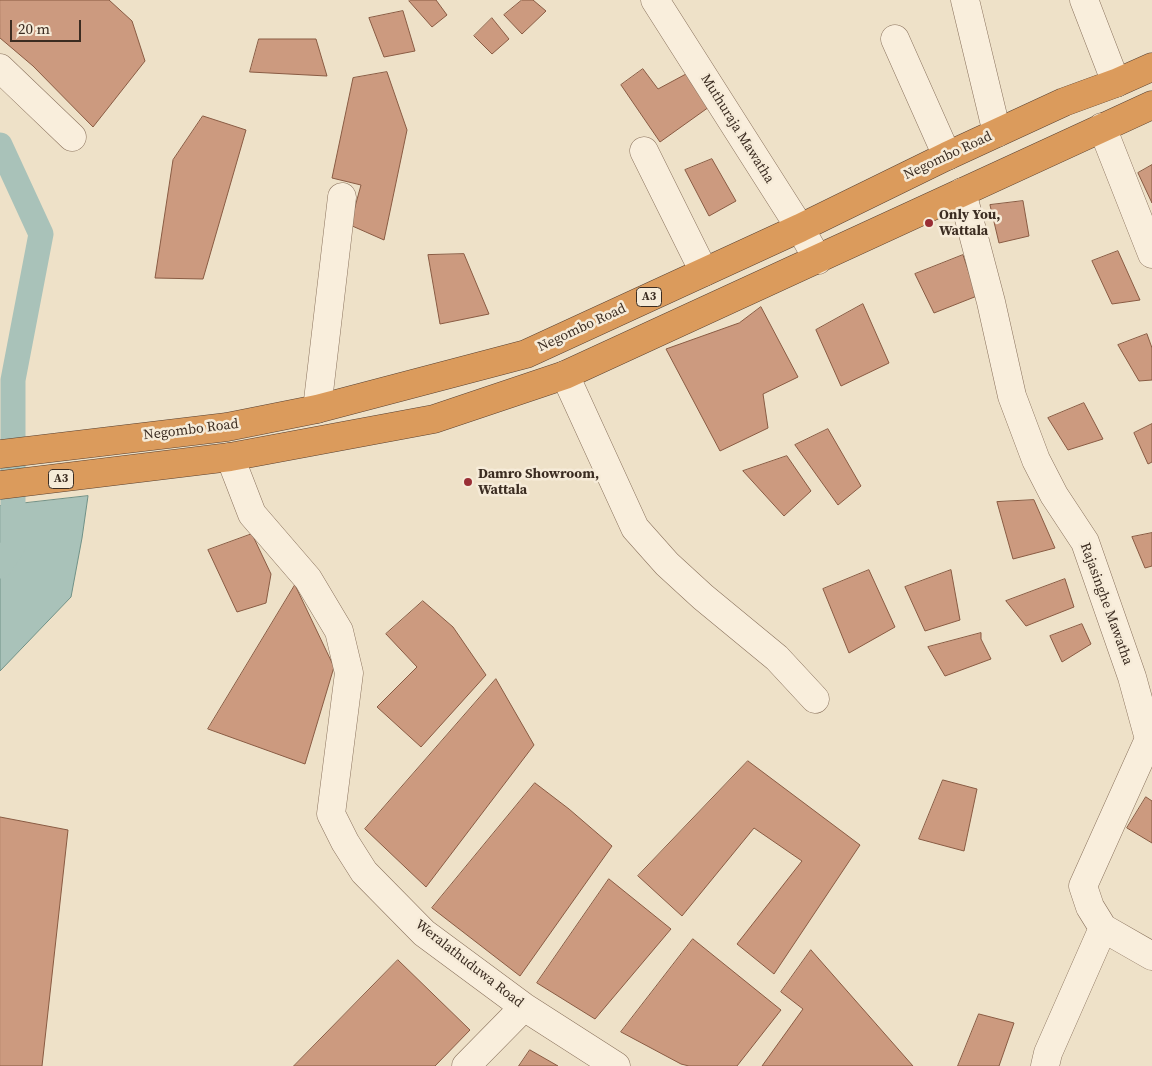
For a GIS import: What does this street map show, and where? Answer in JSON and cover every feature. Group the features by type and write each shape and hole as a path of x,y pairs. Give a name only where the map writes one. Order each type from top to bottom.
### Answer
{"highway":[{"name":"Negombo Road","path":"0,454 227,427 317,409 526,354 800,228 947,156 1064,102 1116,83 1152,67"},
{"name":"A3","path":"0,485 121,472 230,457 434,419 565,376 1152,105"}],"street":[{"name":"Muthuraja Mawatha","path":"655,0 800,228 818,260"},
{"path":"964,0 997,133"},
{"path":"1084,0 1116,83"},
{"path":"895,39 947,156"},
{"path":"0,68 72,137"},
{"path":"1102,127 1152,254"},
{"path":"644,151 704,272"},
{"name":"Rajasinghe Mawatha","path":"962,192 991,302 1012,396 1036,460 1054,495 1085,542 1132,677 1151,739 1083,886 1090,907 1102,928"},
{"path":"317,409 342,198"},
{"path":"565,376 635,528 667,564 703,598 777,658 815,699"},
{"name":"Weralathuduwa Road","path":"230,457 252,514 308,579 339,631 349,674 331,814 345,842 364,872 424,933 524,1006 616,1066"},
{"path":"1045,1066 1048,1054 1102,928 1152,956"},
{"path":"466,1066 524,1006"}],"water":[{"path":"88,496 71,597 0,671 0,506"}],"building":[{"path":"0,0 109,0 132,21 145,61 93,127 33,66 0,38"},
{"path":"410,0 436,0 447,15 432,27"},
{"path":"522,0 533,0 546,11 522,34 504,15"},
{"path":"403,11 415,51 384,57 369,18"},
{"path":"492,18 509,39 492,54 474,36"},
{"path":"259,39 316,39 327,76 250,72"},
{"path":"643,69 658,89 686,74 709,107 660,142 621,85"},
{"path":"387,72 407,130 384,240 350,225 361,185 332,178 353,78"},
{"path":"203,116 246,130 203,279 155,278 173,160"},
{"path":"712,159 736,201 709,216 685,170"},
{"path":"1152,165 1152,203 1138,173"},
{"path":"1023,201 1029,236 999,243 990,205"},
{"path":"1118,251 1140,300 1112,304 1092,261"},
{"path":"464,254 489,314 440,324 428,255"},
{"path":"963,255 977,296 934,313 915,274"},
{"path":"863,304 889,363 841,386 816,330"},
{"path":"761,307 798,377 763,394 768,428 720,451 666,349 739,323"},
{"path":"1147,334 1152,348 1152,380 1139,381 1118,345"},
{"path":"1084,403 1103,439 1068,450 1048,418"},
{"path":"1152,424 1152,462 1148,464 1134,433"},
{"path":"828,429 861,486 838,505 795,445"},
{"path":"787,456 811,491 784,516 743,471"},
{"path":"1034,500 1055,548 1013,559 997,502"},
{"path":"1152,533 1152,566 1145,568 1132,537"},
{"path":"252,534 271,574 266,603 237,612 208,550"},
{"path":"869,570 895,627 849,653 823,589"},
{"path":"951,570 960,620 925,631 905,587"},
{"path":"1065,579 1074,607 1026,626 1006,601"},
{"path":"295,585 334,667 305,764 208,729"},
{"path":"423,601 453,627 486,675 421,747 377,707 417,667 386,634"},
{"path":"1082,624 1091,644 1062,662 1050,636"},
{"path":"981,633 981,639 991,659 945,676 928,647"},
{"path":"496,679 534,745 426,887 365,829"},
{"path":"748,761 860,845 774,974 737,944 802,861 754,828 682,916 638,876"},
{"path":"943,780 977,789 964,851 919,839"},
{"path":"535,783 612,846 520,976 432,908"},
{"path":"1146,797 1152,801 1152,843 1127,828"},
{"path":"0,817 68,830 42,1066 0,1066"},
{"path":"609,879 671,929 595,1019 537,983"},
{"path":"693,939 781,1010 737,1066 689,1066 681,1064 621,1032"},
{"path":"811,950 913,1066 762,1066 803,1009 781,992"},
{"path":"398,960 470,1030 435,1066 294,1066"},
{"path":"979,1014 1014,1023 999,1066 958,1066"},
{"path":"530,1050 558,1066 519,1066"}],"waterway":[{"path":"0,145 41,234 13,380 13,546 0,566"}],"place":[{"name":"Only You, Wattala","path":"929,223"},
{"name":"Damro Showroom, Wattala","path":"468,482"}]}
